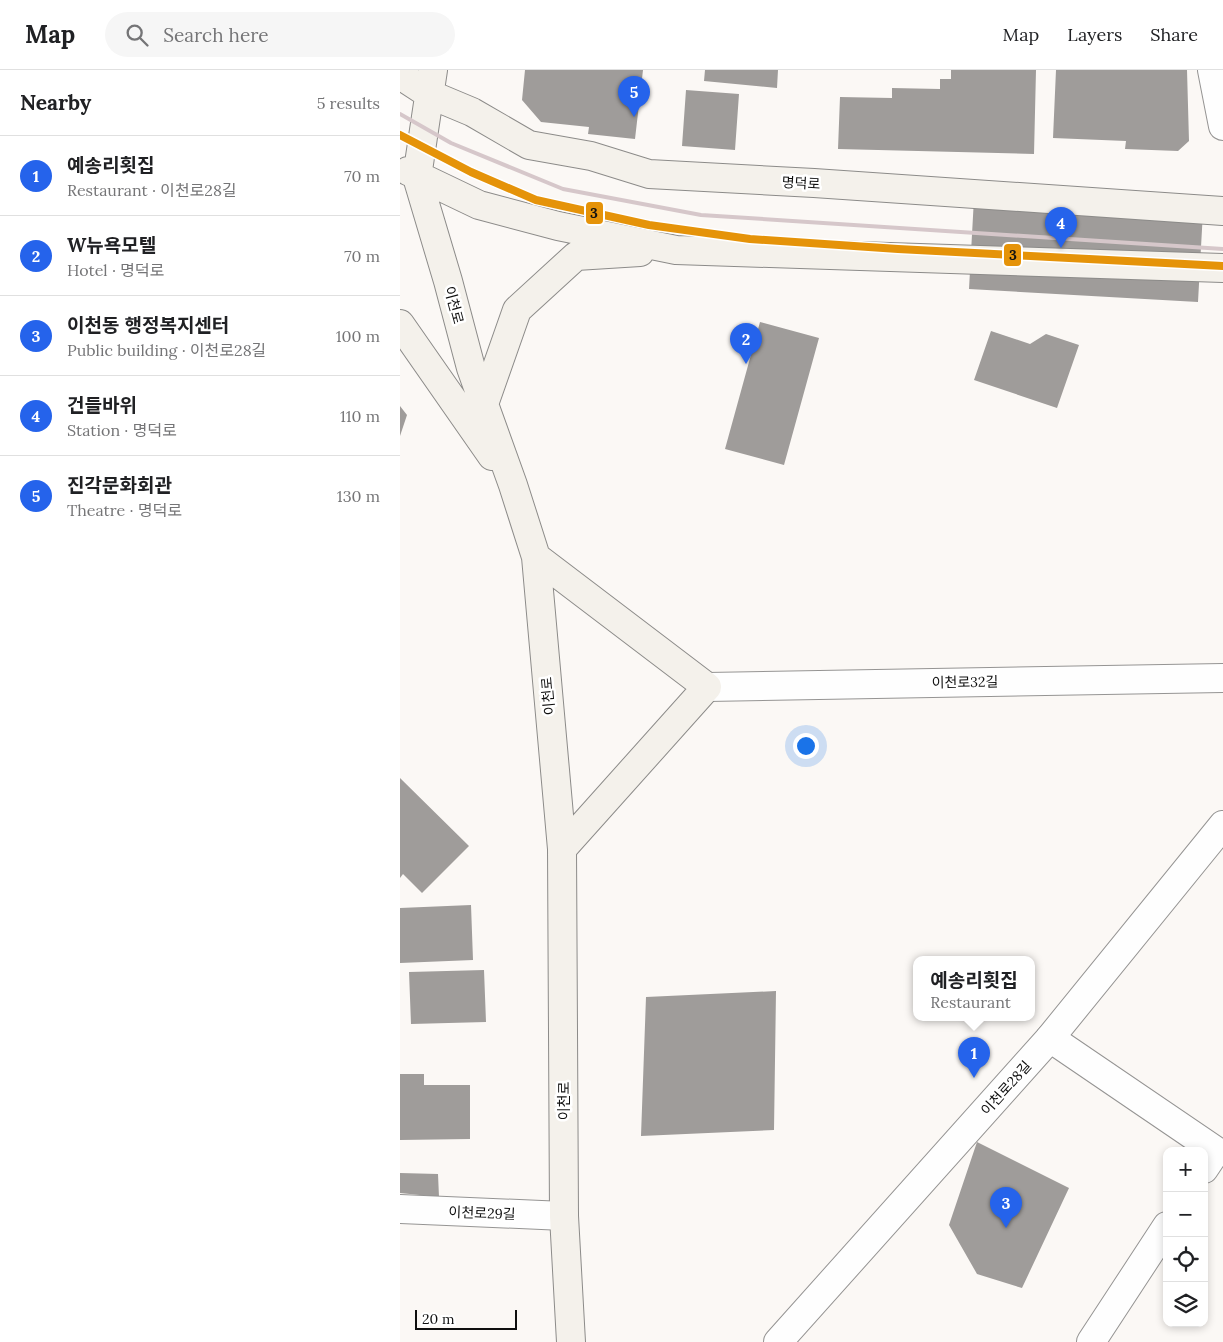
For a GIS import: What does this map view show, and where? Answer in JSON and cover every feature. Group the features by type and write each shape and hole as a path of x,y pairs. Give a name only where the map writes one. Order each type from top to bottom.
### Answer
{"main road":[{"name":"명덕로","path":"400,76 431,82 472,112 529,145 591,156 649,174 1223,211"},
{"name":"이천로","path":"431,82 408,171 448,281 471,368 513,485 536,557 562,849 564,1216 571,1342"},
{"path":"408,171 479,205 558,226 676,250"},
{"path":"484,404 517,310 576,256 676,250 1223,268"},
{"path":"400,324 513,485"},
{"path":"536,557 707,687 562,849"}],"street":[{"path":"1212,70 1223,126"},
{"name":"이천로32길","path":"707,687 1223,678"},
{"name":"이천로28길","path":"778,1342 1050,1038 1223,825"},
{"path":"1050,1038 1210,1160"},
{"name":"이천로29길","path":"400,1208 564,1216"},
{"path":"1091,1342 1163,1232"}],"building":[{"path":"525,70 643,70 635,139 588,134 589,127 541,122 522,100"},
{"path":"705,70 778,70 777,88 704,81"},
{"path":"951,70 1036,70 1034,154 838,149 840,97 892,98 892,88 940,89 940,79 951,79"},
{"path":"1056,70 1187,70 1189,141 1178,151 1125,149 1126,141 1053,138"},
{"path":"686,90 739,94 735,150 682,146"},
{"path":"974,198 1203,211 1198,302 969,289"},
{"path":"760,322 819,338 784,465 725,449"},
{"path":"991,331 1030,344 1046,334 1079,345 1057,408 974,380"},
{"path":"400,406 407,415 400,436"},
{"path":"400,778 469,846 422,893 403,874 400,878"},
{"path":"471,905 473,960 400,963 400,908"},
{"path":"484,970 486,1022 411,1024 409,972"},
{"path":"776,991 774,1130 641,1136 646,997"},
{"path":"400,1074 424,1074 424,1085 470,1085 470,1139 400,1140"},
{"path":"977,1142 1069,1188 1022,1288 977,1274 949,1225"},
{"path":"400,1173 438,1174 439,1197 400,1193"}],"railway":[{"path":"400,114 451,143 563,189 701,215 1223,249"}],"transit line":[{"name":"3","path":"400,135 471,172 536,200 649,225 750,239 898,249 1223,266"}],"place":[{"name":"진각문화회관","path":"634,117"},
{"name":"건들바위","path":"1061,248"},
{"name":"W뉴욕모텔","path":"746,364"},
{"name":"예송리횟집","path":"974,1078"},
{"name":"이천동 행정복지센터","path":"1006,1228"}]}
